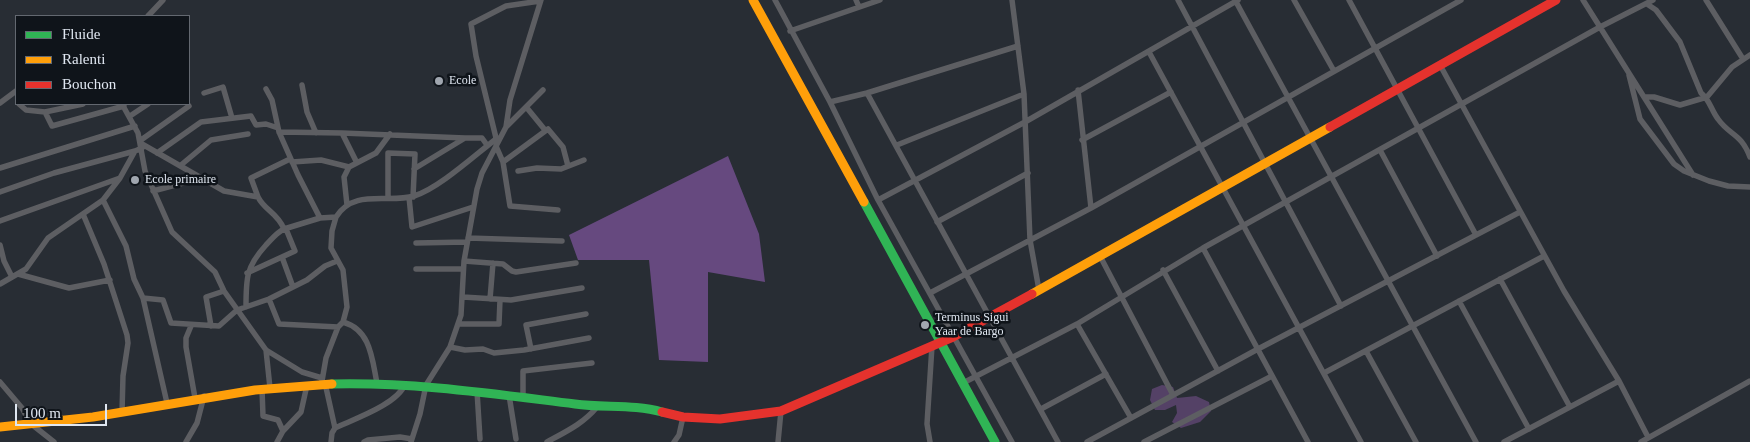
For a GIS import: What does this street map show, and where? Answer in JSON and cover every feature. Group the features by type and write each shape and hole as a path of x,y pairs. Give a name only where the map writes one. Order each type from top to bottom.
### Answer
{"main road":[{"path":"753,0 936,344 963,384 996,442"},
{"path":"0,426 69,420 200,397 266,388 307,385 323,381 426,385 597,407 640,407 683,417 718,419 759,417 781,411 953,337 989,318 1556,0"}],"street":[{"path":"149,15 163,0"},
{"path":"776,0 790,31 830,102 878,200 1012,442"},
{"path":"856,0 859,7"},
{"path":"790,31 880,0"},
{"path":"1012,0 1024,94 1030,240 1039,290"},
{"path":"1178,0 1241,122 1341,306"},
{"path":"878,200 1025,122 1078,90 1193,27 1236,0 1476,442"},
{"path":"1294,0 1334,71"},
{"path":"1349,0 1476,235"},
{"path":"930,294 1091,208 1287,96 1461,0"},
{"path":"1583,0 1693,175"},
{"path":"963,384 1077,324 1163,270 1600,27 1653,0"},
{"path":"1706,0 1743,59"},
{"path":"506,127 510,100 540,1 506,6 472,24 476,56 496,142 503,162 510,206 558,210"},
{"path":"1647,4 1656,10 1680,42 1690,61 1696,85 1707,98 1718,119 1741,139 1750,157"},
{"path":"830,102 867,93 1018,46"},
{"path":"1149,52 1361,442"},
{"path":"1645,97 1680,105 1707,98 1732,66 1750,55"},
{"path":"1440,65 1544,256 1619,381 1648,437"},
{"path":"1629,73 1640,119 1667,156 1679,168 1693,175 1728,186 1750,187"},
{"path":"302,85 307,112 316,133"},
{"path":"204,93 223,87 232,118"},
{"path":"266,89 272,100 278,130 320,218"},
{"path":"364,442 400,436 412,440 426,385 450,347 458,324 463,297 463,269 467,240 482,173 496,142 506,127 543,90"},
{"path":"1078,90 1091,208"},
{"path":"0,104 15,92"},
{"path":"1082,140 1171,92"},
{"path":"867,93 1058,442"},
{"path":"10,94 15,100"},
{"path":"896,145 1024,94"},
{"path":"20,105 26,110 45,112 78,105"},
{"path":"45,112 52,126 123,105 135,126 141,144 144,166 172,232 215,272 224,291 266,350 302,372 323,381"},
{"path":"130,116 146,105"},
{"path":"0,284 33,262 48,238 103,200 120,178 141,144 189,106"},
{"path":"527,108 546,130 549,129 560,143 568,166"},
{"path":"158,153 198,124 251,116 255,124 266,124 278,130 316,133 481,138 487,146"},
{"path":"0,168 135,126"},
{"path":"503,162 546,130"},
{"path":"342,133 356,161"},
{"path":"181,165 211,140 248,134"},
{"path":"376,153 390,134"},
{"path":"414,169 465,138"},
{"path":"336,428 323,381 326,358 338,328 343,322 347,302 344,275 331,246 336,217 347,205 362,199 411,197 438,183 487,146 496,142"},
{"path":"141,144 181,165 227,193 258,197"},
{"path":"1380,150 1437,256"},
{"path":"0,192 54,173 135,151"},
{"path":"347,205 344,177 348,167 356,161 376,153 388,153 415,154 411,197 412,227 474,207"},
{"path":"388,153 388,198"},
{"path":"247,274 295,250 275,214 262,204 251,178 291,160 321,160 348,167"},
{"path":"518,171 537,168 556,170 584,160"},
{"path":"937,222 1028,173"},
{"path":"0,221 120,178"},
{"path":"153,191 202,178"},
{"path":"103,200 126,246 134,279 143,298 167,403"},
{"path":"1088,442 1172,394 1520,212"},
{"path":"83,214 110,280 128,343 123,376 122,412"},
{"path":"246,307 247,274 258,254 278,232 320,218 336,217"},
{"path":"416,243 467,240 562,241"},
{"path":"0,245 4,261 15,275 69,288 110,280"},
{"path":"1203,248 1308,442"},
{"path":"282,256 292,287"},
{"path":"1100,256 1172,394"},
{"path":"1324,373 1544,256"},
{"path":"143,298 164,300 170,323 191,326 219,326 237,310 269,299 320,272 324,266 337,261"},
{"path":"464,261 503,264 516,272 576,262"},
{"path":"490,299 493,263"},
{"path":"416,269 463,269"},
{"path":"1163,270 1218,371"},
{"path":"1500,279 1570,408"},
{"path":"463,297 520,300 582,288"},
{"path":"211,326 206,297 224,291"},
{"path":"269,299 279,324 338,328"},
{"path":"458,324 498,324 500,300"},
{"path":"1459,301 1529,429"},
{"path":"531,349 526,325 586,314"},
{"path":"343,322 355,327 367,340 377,383"},
{"path":"1077,324 1131,418"},
{"path":"186,442 198,423 200,397 186,347 186,338 191,326"},
{"path":"450,347 465,350 483,349 494,353 531,349 589,338"},
{"path":"930,442 927,424 936,344"},
{"path":"266,350 266,388 263,416 278,420 283,431"},
{"path":"1366,351 1416,442"},
{"path":"523,396 523,372 592,362"},
{"path":"1041,409 1106,374"},
{"path":"1144,442 1272,376"},
{"path":"1641,442 1750,380"},
{"path":"1504,442 1619,381"},
{"path":"0,382 22,408 30,423 54,442"},
{"path":"331,442 332,433 336,428 384,404 401,392 405,384"},
{"path":"276,442 300,412 307,385"},
{"path":"477,392 480,439"},
{"path":"510,395 516,439"},
{"path":"547,442 588,418 597,407"},
{"path":"778,442 781,411"},
{"path":"674,442 679,435 683,417"}],"shaded area":[{"path":"728,156 759,234 765,282 708,272 708,362 659,360 649,260 578,260 569,235"},
{"path":"1162,385 1173,387 1177,398 1196,396 1209,402 1211,411 1200,422 1181,428 1172,422 1177,413 1176,405 1165,410 1155,410 1150,400 1152,389"}],"traffic: fast":[{"path":"864,202 995,442"},
{"path":"332,384 424,387 586,405 641,408 662,412"}],"traffic: slow":[{"path":"753,0 864,202"},
{"path":"1032,294 1330,127"},
{"path":"0,427 93,417 255,390 332,384"}],"traffic: jam":[{"path":"1330,127 1556,0"},
{"path":"662,412 683,417 720,419 781,411 953,337 1032,294"}],"place":[{"name":"Ecole","path":"439,81"},
{"name":"Ecole primaire","path":"135,180"},
{"name":"Terminus Sigui Yaar de Bargo","path":"925,325"}]}
